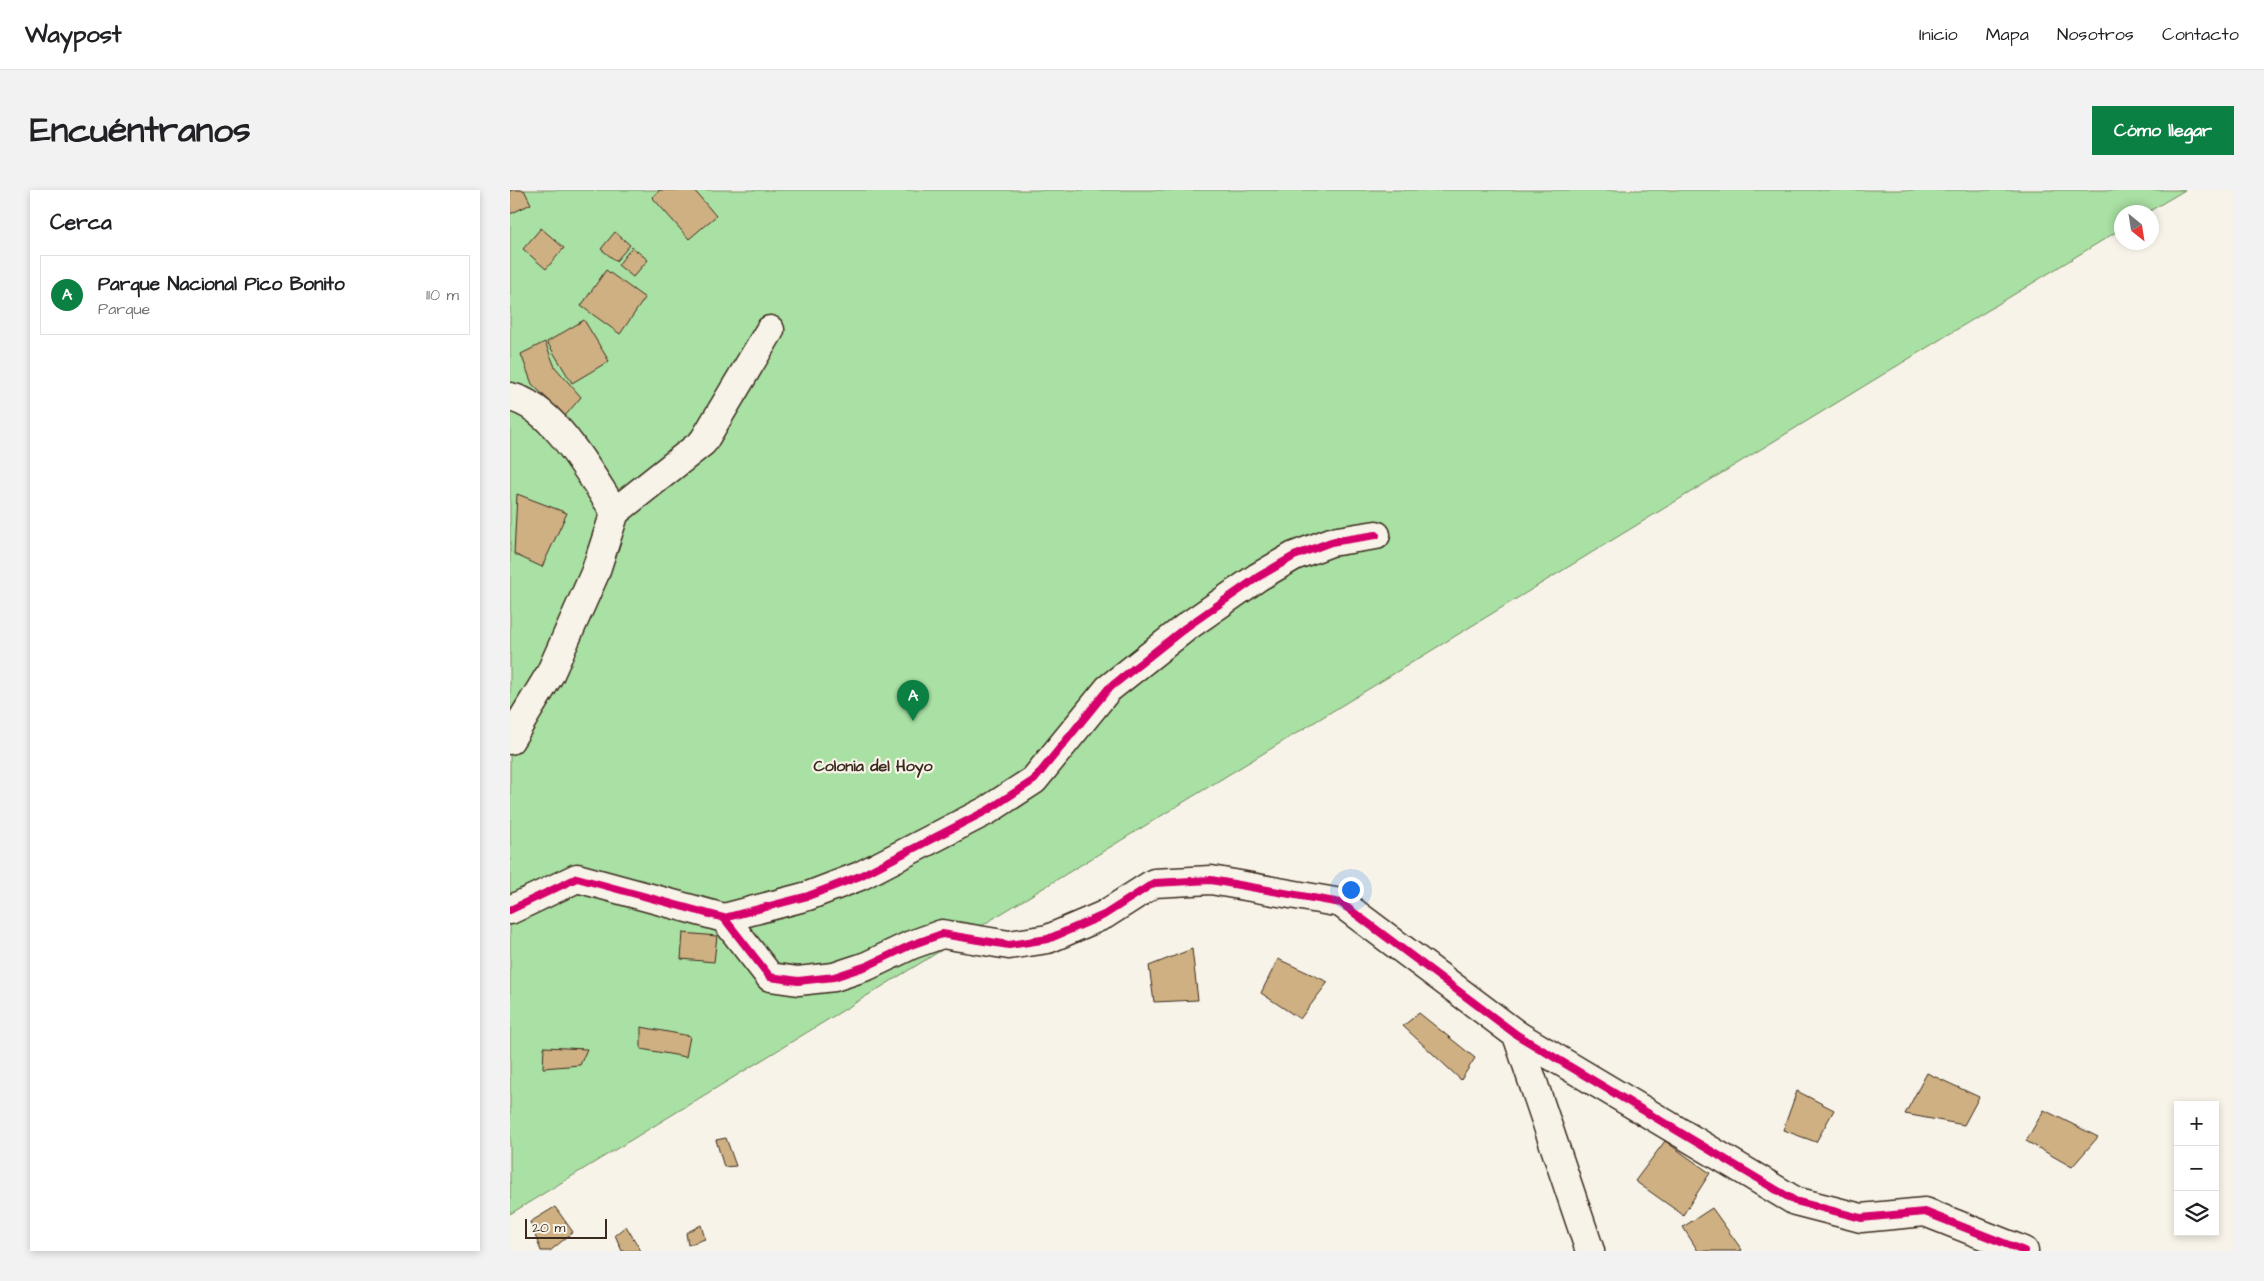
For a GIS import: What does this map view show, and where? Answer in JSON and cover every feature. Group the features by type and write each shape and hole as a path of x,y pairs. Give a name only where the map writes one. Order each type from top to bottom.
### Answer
{"street":[{"path":"510,740 550,674 595,573 616,512 703,442 770,330"},
{"path":"510,397 519,399 534,407 558,428 616,512"},
{"path":"510,910 577,878 724,918 808,896 860,876 988,810 1034,780 1108,689 1185,628 1258,577 1294,556 1332,542 1376,535"},
{"path":"724,918 770,977 798,981 834,977 868,966 911,945 942,934 1009,945 1048,939 1104,915 1154,882 1211,880 1340,903 1517,1035 1795,1202 1861,1218 1925,1212 2024,1251"},
{"path":"1517,1035 1590,1251"}],"green space":[{"path":"510,190 2185,190 2159,205 2114,205 2114,233 510,1214"}],"building":[{"path":"510,190 524,190 531,204 510,214"},
{"path":"660,190 694,190 716,216 689,239 652,197"},
{"path":"541,228 564,248 546,269 523,249"},
{"path":"615,232 630,245 616,261 601,249"},
{"path":"632,247 648,260 633,277 618,265"},
{"path":"606,270 645,298 620,334 581,306"},
{"path":"584,320 609,361 572,383 547,342"},
{"path":"545,342 555,367 581,397 565,416 532,384 521,354"},
{"path":"517,494 567,513 542,567 514,554"},
{"path":"683,933 717,936 714,962 681,959"},
{"path":"1192,949 1198,1000 1154,1002 1149,966"},
{"path":"1278,959 1328,982 1300,1019 1261,993"},
{"path":"1419,1013 1475,1058 1461,1080 1403,1026"},
{"path":"641,1027 690,1036 686,1057 641,1049"},
{"path":"544,1047 587,1049 580,1065 543,1068"},
{"path":"1927,1073 1979,1097 1964,1125 1905,1114"},
{"path":"1797,1091 1834,1110 1816,1142 1783,1130"},
{"path":"2044,1110 2098,1137 2072,1167 2026,1141"},
{"path":"726,1138 736,1166 724,1167 716,1140"},
{"path":"1665,1141 1710,1173 1683,1215 1635,1181"},
{"path":"555,1207 573,1232 550,1251 541,1251 530,1222"},
{"path":"1712,1208 1741,1251 1698,1251 1683,1227"},
{"path":"701,1225 705,1239 688,1245 686,1233"},
{"path":"626,1226 641,1251 622,1251 615,1235"}],"cycle path":[{"path":"724,918 808,896 860,876 988,810 1034,780 1108,689 1185,628 1258,577 1294,556 1331,542 1376,535"},
{"path":"510,910 577,878 724,918 770,977 798,981 834,977 867,966 911,945 942,934 1009,945 1048,939 1104,915 1154,883 1211,880 1341,903 1517,1035 1795,1201 1861,1218 1925,1212 2024,1251"}],"place":[{"name":"Parque Nacional Pico Bonito","path":"913,721"}],"district":[{"name":"Colonia del Hoyo","path":"873,766"}]}
